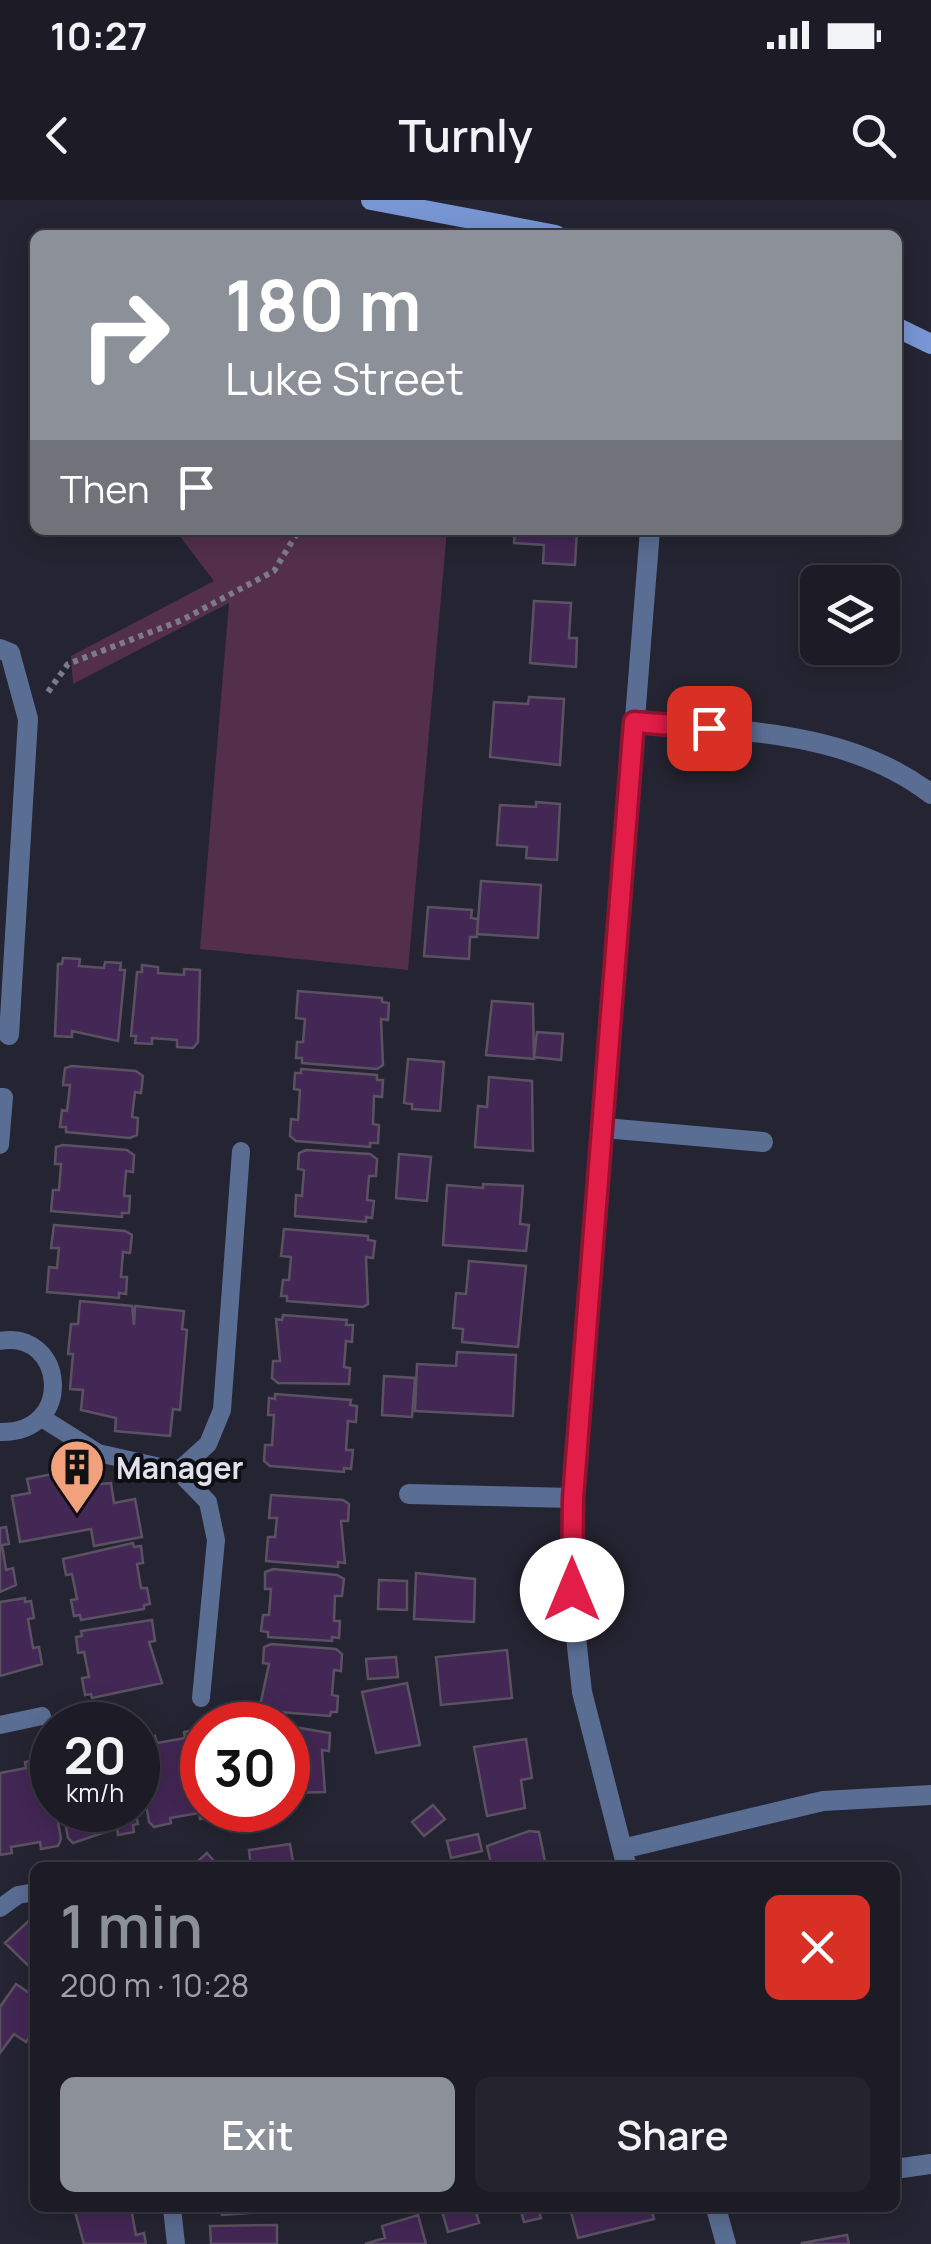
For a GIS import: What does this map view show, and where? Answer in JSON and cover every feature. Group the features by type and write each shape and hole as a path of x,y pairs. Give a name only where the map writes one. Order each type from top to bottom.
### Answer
{"main road":[{"path":"371,200 530,230"},
{"path":"902,330 931,344"}],"street":[{"path":"650,535 606,1128 573,1498 574,1620 582,1692 624,1858 823,1801 931,1795"},
{"path":"0,649 10,654 28,719 6,959 9,1035"},
{"path":"634,722 784,734 849,750 909,777 931,794"},
{"path":"606,1128 764,1142"},
{"path":"409,1494 573,1498"},
{"path":"900,2168 931,2164"},
{"path":"717,2212 726,2244"}],"lane":[{"path":"0,1097 4,1097 0,1145"},
{"path":"178,1471 208,1444 222,1410 241,1150"},
{"path":"0,1432 29,1428 42,1418 54,1387 51,1368 36,1348 2,1337"},
{"path":"42,1418 98,1453 178,1471 208,1502 216,1540 201,1698"},
{"path":"0,1725 30,1719"},
{"path":"0,1908 18,1895 30,1893"},
{"path":"172,2212 176,2244"}],"path":[{"path":"28,719 68,664 182,620 274,571 296,535"}],"shaded area":[{"path":"179,535 447,535 408,970 200,949 229,603 73,684 71,656 214,581"}],"building":[{"path":"515,535 577,535 575,565 543,563 544,545 514,543"},
{"path":"534,601 571,603 569,638 577,638 576,667 530,663"},
{"path":"529,697 564,699 560,765 490,757 494,702 528,704"},
{"path":"536,802 560,804 557,860 526,858 527,847 497,845 500,805 536,807"},
{"path":"481,881 541,885 538,938 477,934"},
{"path":"428,907 472,910 471,918 478,919 477,937 470,937 469,959 424,956"},
{"path":"63,958 80,959 79,966 104,968 105,962 121,963 120,970 125,970 118,1041 72,1031 72,1037 55,1036 58,964 62,964"},
{"path":"142,965 158,967 158,973 184,975 184,969 200,970 198,1042 193,1048 177,1047 177,1040 152,1038 152,1044 135,1043 136,1036 131,1036 137,972 142,972"},
{"path":"298,991 382,998 382,1002 389,1003 388,1020 381,1019 383,1065 377,1069 302,1063 302,1058 296,1058 297,1042 303,1042 305,1019 296,1018"},
{"path":"492,1001 533,1004 534,1059 486,1055"},
{"path":"537,1032 563,1034 561,1060 534,1057"},
{"path":"408,1059 444,1062 440,1111 412,1109 412,1104 404,1103"},
{"path":"65,1068 136,1071 143,1076 141,1093 135,1092 132,1117 138,1118 137,1135 130,1138 66,1132 66,1127 60,1127 62,1110 67,1111 70,1085 63,1085"},
{"path":"301,1069 377,1075 377,1080 383,1080 382,1097 374,1096 373,1124 379,1125 378,1143 370,1143 370,1147 296,1141 290,1136 291,1119 298,1120 300,1090 294,1089 295,1073 301,1073"},
{"path":"489,1077 532,1081 533,1151 475,1147 478,1106 487,1107"},
{"path":"56,1147 127,1150 134,1155 133,1172 126,1171 124,1196 130,1196 129,1213 122,1213 122,1217 51,1211 53,1190 59,1190 61,1164 55,1164"},
{"path":"306,1150 370,1154 377,1159 376,1176 369,1176 367,1200 374,1201 372,1218 366,1217 366,1222 295,1216 296,1195 302,1196 304,1170 298,1169 299,1153"},
{"path":"399,1154 431,1157 427,1201 396,1198"},
{"path":"483,1184 523,1186 520,1224 529,1225 526,1251 443,1245 447,1185 483,1188"},
{"path":"54,1225 125,1231 132,1235 130,1253 123,1252 121,1277 127,1277 126,1294 119,1293 119,1298 47,1292 49,1267 57,1268 59,1248 51,1248"},
{"path":"284,1229 368,1236 368,1240 375,1241 373,1258 366,1257 368,1304 363,1307 287,1301 287,1296 281,1296 283,1280 289,1280 291,1257 281,1256"},
{"path":"469,1261 526,1266 518,1347 462,1342 463,1329 453,1328 456,1293 466,1294"},
{"path":"80,1301 132,1306 134,1325 135,1306 184,1311 182,1329 187,1330 180,1410 173,1409 170,1436 115,1431 116,1418 81,1410 83,1390 70,1389 73,1354 68,1354 71,1324 78,1324"},
{"path":"283,1315 347,1320 346,1325 353,1325 352,1342 346,1341 344,1367 350,1368 349,1384 278,1383 272,1378 273,1361 280,1361 276,1319 282,1320"},
{"path":"457,1352 516,1355 513,1416 415,1411 417,1364 456,1366"},
{"path":"384,1376 415,1378 412,1417 382,1415"},
{"path":"275,1394 351,1400 350,1405 357,1406 356,1422 348,1421 346,1450 353,1450 351,1469 344,1468 344,1472 270,1466 264,1461 265,1445 272,1445 274,1415 268,1415 269,1398 275,1399"},
{"name":"Manager","path":"63,1472 66,1487 111,1483 114,1503 135,1499 142,1537 94,1546 91,1529 20,1542 12,1496 30,1493 27,1479"},
{"path":"271,1495 343,1500 349,1504 348,1521 341,1521 345,1563 338,1562 338,1567 266,1561 268,1537 275,1537 277,1518 269,1518"},
{"path":"6,1527 9,1544 2,1545 6,1570 13,1568 16,1585 0,1592 0,1528"},
{"path":"133,1543 134,1547 141,1546 143,1563 137,1564 141,1588 147,1588 150,1604 144,1605 144,1609 81,1620 80,1615 74,1616 71,1600 77,1599 72,1574 66,1575 63,1559"},
{"path":"273,1569 344,1579 342,1596 335,1596 334,1621 340,1621 339,1638 332,1637 332,1641 268,1637 268,1632 261,1631 263,1615 269,1615 271,1589 265,1589 265,1572"},
{"path":"416,1573 475,1579 474,1622 414,1619"},
{"path":"379,1580 407,1581 407,1610 378,1609"},
{"path":"25,1598 25,1602 31,1601 34,1618 28,1619 33,1648 39,1647 42,1664 0,1676 0,1602"},
{"path":"152,1620 155,1641 149,1642 162,1683 92,1698 91,1694 85,1695 82,1678 89,1677 84,1652 78,1653 76,1637 82,1636 81,1631"},
{"path":"271,1644 336,1649 342,1654 341,1671 334,1670 332,1695 338,1696 337,1712 330,1716 310,1714 310,1702 261,1702 269,1664 263,1663 264,1647"},
{"path":"507,1650 512,1698 441,1705 436,1657"},
{"path":"396,1657 398,1677 368,1679 366,1659"},
{"path":"407,1683 420,1745 376,1753 362,1692"},
{"path":"310,1730 330,1733 329,1751 322,1750 325,1792 310,1792"},
{"path":"180,1739 180,1816 160,1826 160,1742"},
{"path":"526,1739 532,1778 521,1780 525,1808 487,1816 474,1747"},
{"path":"30,1761 30,1832 60,1832 61,1839 58,1846 41,1849 40,1842 11,1847 12,1853 0,1855 0,1773 26,1768 25,1762"},
{"path":"433,1805 445,1819 424,1836 412,1822"},
{"path":"529,1831 539,1832 545,1862 491,1862 487,1846"},
{"path":"67,1832 105,1832 73,1843"},
{"path":"478,1834 482,1851 451,1858 447,1841"},
{"path":"290,1844 293,1862 250,1862 249,1850"},
{"path":"207,1853 215,1862 197,1862"},
{"path":"30,1920 30,1967 5,1943"},
{"path":"16,1984 30,1994 30,2037 26,2042 14,2034 0,2053 0,2007"},
{"path":"75,2212 132,2212 136,2235 144,2233 146,2244 84,2244"},
{"path":"442,2212 476,2212 479,2223 448,2232"},
{"path":"521,2212 539,2212 541,2218 524,2222"},
{"path":"571,2212 652,2212 654,2219 578,2238"},
{"path":"418,2215 426,2244 365,2244 385,2238 382,2226"},
{"path":"277,2225 277,2244 211,2244 210,2226"},
{"path":"847,2235 849,2244 802,2244 802,2243"}],"place":[{"name":"Manager","path":"77,1516"}],"route":[{"path":"572,1590 573,1498 606,1128 634,722 709,728"}]}
